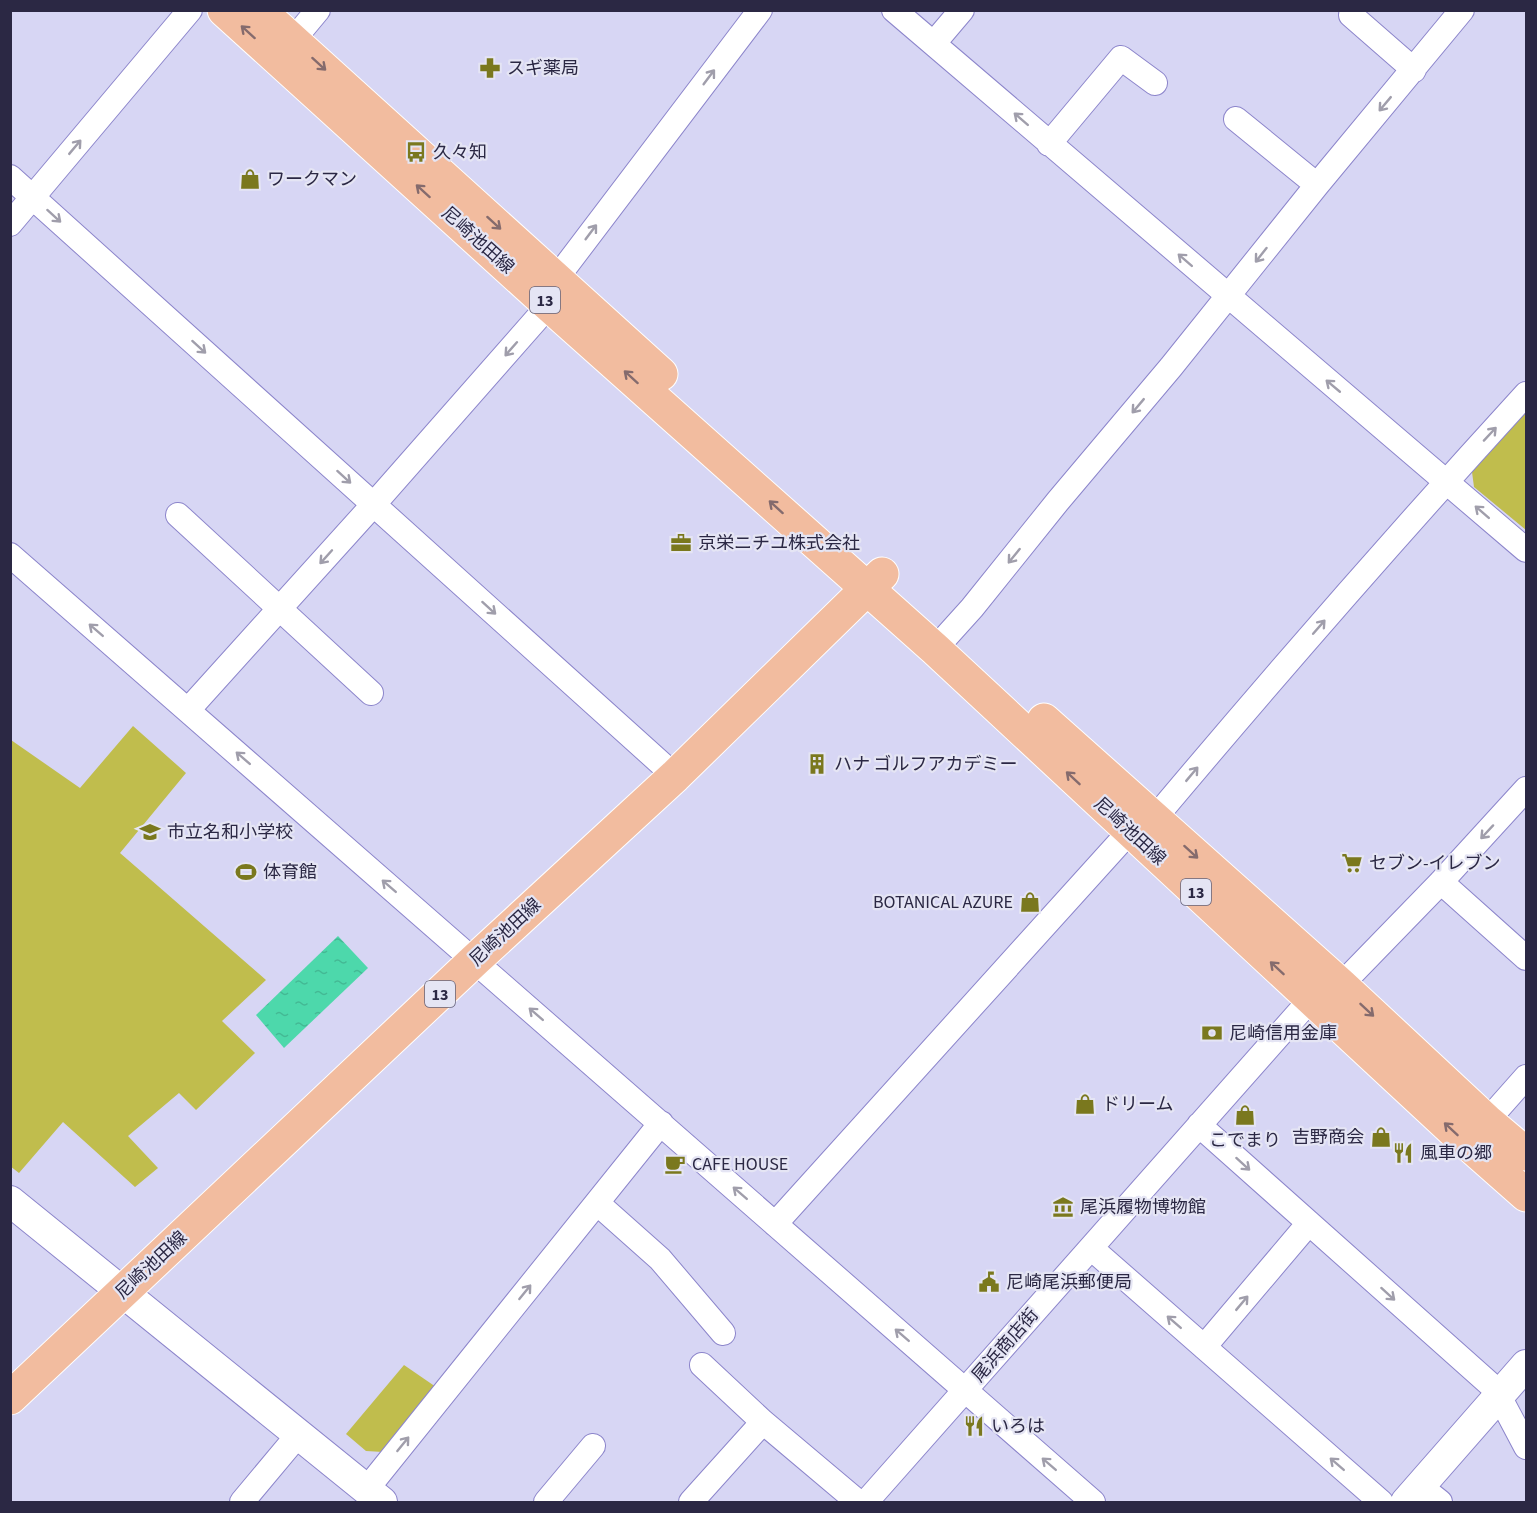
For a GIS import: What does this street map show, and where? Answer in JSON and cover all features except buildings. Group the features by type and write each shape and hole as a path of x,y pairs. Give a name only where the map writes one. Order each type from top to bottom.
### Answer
{"main road":[{"name":"尼崎池田線","path":"224,10 285,49 942,642 1142,825 1311,999 1458,1135 1527,1195"},
{"name":"尼崎池田線","path":"259,10 285,49"},
{"name":"尼崎池田線","path":"10,1398 475,960 675,776 874,581"},
{"name":"尼崎池田線","path":"1142,825 1341,985 1527,1154"}],"street":[{"path":"10,224 190,10"},
{"path":"285,49 318,10"},
{"path":"188,710 374,504 552,292 760,10"},
{"path":"894,10 1527,550"},
{"path":"934,43 962,10"},
{"path":"942,642 1462,10"},
{"path":"1351,15 1414,70"},
{"path":"1049,144 1121,58 1155,83"},
{"path":"1236,119 1317,184"},
{"path":"10,177 675,776"},
{"path":"775,1224 1142,825 1446,481 1527,394"},
{"path":"178,515 371,693"},
{"path":"10,555 1093,1503"},
{"path":"1311,999 1341,985 1527,789"},
{"path":"1441,882 1527,958"},
{"name":"尾浜商店街","path":"866,1503 1311,999"},
{"path":"1487,1120 1527,1077"},
{"path":"10,1201 374,1496 597,1203 661,1123"},
{"path":"1199,1125 1500,1395 1527,1447"},
{"path":"597,1203 660,1259 723,1332"},
{"path":"1204,1347 1309,1223"},
{"path":"1091,1248 1381,1503"},
{"path":"702,1365 763,1422 858,1503"},
{"path":"1422,1497 1500,1395 1527,1365"},
{"path":"691,1503 763,1422"},
{"path":"242,1503 298,1435"},
{"path":"546,1503 593,1446"}],"shaded area":[{"path":"1526,411 1526,530 1474,487 1472,472"},
{"path":"133,726 186,773 120,853 266,980 222,1021 255,1053 196,1110 179,1093 128,1136 158,1168 135,1187 63,1122 19,1173 10,1166 11,740 80,788"},
{"path":"404,1365 436,1387 383,1452 366,1451 346,1434"}],"water":[{"path":"338,936 368,968 284,1048 256,1015"}],"place":[{"name":"スギ薬局","path":"490,68"},
{"name":"久々知","path":"416,152"},
{"name":"ワークマン","path":"250,179"},
{"name":"京栄ニチユ株式会社","path":"681,543"},
{"name":"ハナ ゴルフアカデミー","path":"817,764"},
{"name":"市立名和小学校","path":"150,832"},
{"name":"セブン-イレブン","path":"1352,863"},
{"name":"体育館","path":"246,872"},
{"name":"BOTANICAL AZURE","path":"1030,902"},
{"name":"尼崎信用金庫","path":"1212,1033"},
{"name":"ドリーム","path":"1085,1104"},
{"name":"こでまり","path":"1245,1115"},
{"name":"吉野商会","path":"1381,1137"},
{"name":"風車の郷","path":"1403,1153"},
{"name":"CAFE HOUSE","path":"675,1164"},
{"name":"尾浜履物博物館","path":"1063,1207"},
{"name":"尼崎尾浜郵便局","path":"989,1282"},
{"name":"いろは","path":"974,1426"}]}
